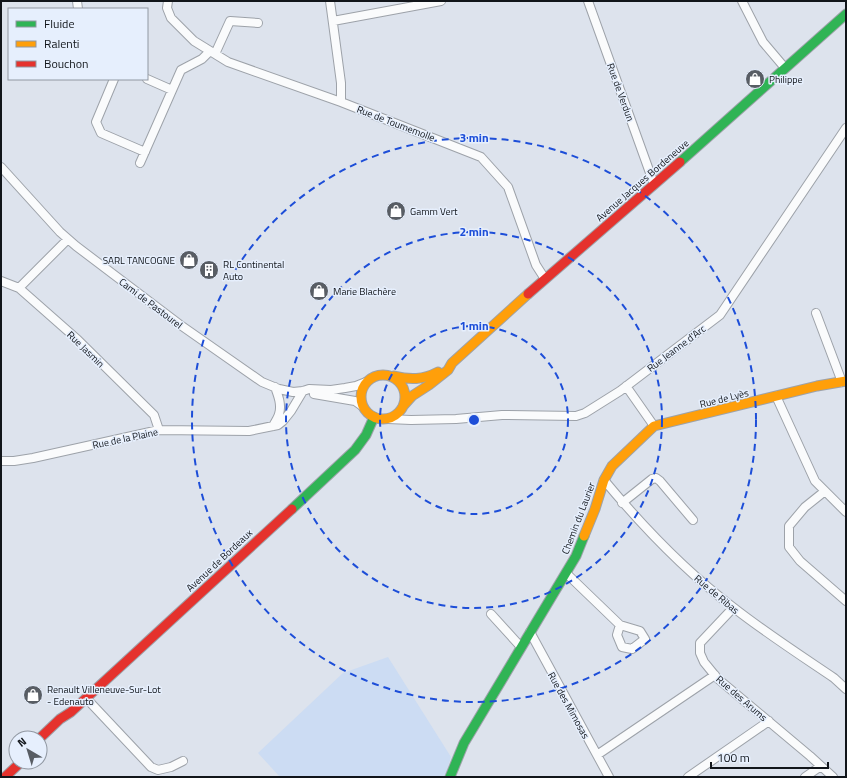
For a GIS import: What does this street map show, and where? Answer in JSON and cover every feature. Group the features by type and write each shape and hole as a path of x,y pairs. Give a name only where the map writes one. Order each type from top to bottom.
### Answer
{"main road":[{"name":"Avenue Jacques Bordeneuve","path":"403,406 412,396 448,370 452,363 545,279 846,14"},
{"name":"Avenue Jacques Bordeneuve","path":"392,376 408,379 421,379 437,373 444,366 452,363"},
{"path":"379,374 392,376 402,384 405,401 403,406 395,416 388,419 374,417 362,406 360,395 362,388 372,377 379,374"},
{"name":"Rue de Lyès","path":"654,426 817,386 844,382"},
{"name":"Avenue de Bordeaux","path":"48,736 86,698 355,450 366,435 374,417"},
{"name":"Chemin du Laurier","path":"450,777 464,743 576,556 604,480 612,466 654,426"},
{"name":"Avenue de Bordeaux","path":"48,730 60,719 71,712"}],"street":[{"name":"Rue de Toumemolle","path":"168,1 167,8 171,18 194,41 228,62 341,102 481,157 508,187 536,265 545,279"},
{"path":"330,1 341,83 341,102"},
{"path":"333,21 441,1"},
{"name":"Rue de Verdun","path":"588,1 654,184"},
{"path":"742,1 763,42 785,68"},
{"path":"140,163 181,70 212,52 230,21 258,24"},
{"path":"148,79 172,90"},
{"path":"114,80 96,122 101,133 145,152"},
{"name":"Rue Jeanne d'Arc","path":"388,419 456,419 502,415 576,416 585,413 626,386 720,314 846,128"},
{"name":"Cami de Pastourel","path":"1,168 60,232 76,246 179,324 262,382 293,392 309,389 331,390 356,386 366,382"},
{"path":"19,288 68,239"},
{"name":"Rue Jasmin","path":"1,281 19,288 78,340 154,415 159,430"},
{"path":"816,313 844,382"},
{"path":"626,386 654,426"},
{"path":"273,426 279,414 280,406 275,387"},
{"name":"Cami de Pastourel","path":"303,391 308,394 355,400 362,406"},
{"name":"Rue de la Plaine","path":"1,461 14,461 33,458 159,430 249,431 278,425 291,411 303,391"},
{"path":"776,396 815,481 846,512"},
{"path":"403,406 409,415 416,420"},
{"path":"622,503 652,479 656,478 693,520"},
{"name":"Rue de Ribas","path":"604,480 622,503 657,541 691,572 733,608 834,678 846,689"},
{"path":"825,491 805,507 788,526 789,547 800,562 846,601"},
{"path":"566,573 620,625"},
{"name":"Rue des Arums","path":"733,608 700,643 700,653 704,662 715,675 833,777"},
{"path":"491,614 521,647"},
{"name":"Rue des Mimosas","path":"530,632 609,777"},
{"path":"597,755 715,675"},
{"path":"86,698 151,767 158,770 171,767 183,761"},
{"path":"688,777 769,721"},
{"path":"805,777 821,766"}],"shaded area":[{"path":"388,657 451,757 445,777 280,777 258,753 343,673"}],"traffic: fast":[{"path":"680,162 846,14"},
{"path":"292,509 355,450 366,435 374,417"},
{"path":"450,777 464,743 576,556 584,536"}],"traffic: slow":[{"path":"403,406 412,396 448,370 452,363 528,294"},
{"path":"394,376 416,378 427,377 438,372"},
{"path":"379,375 387,375 392,376 399,381 404,388 405,397 404,406 399,413 392,418 379,419 371,416 364,409 361,401 361,393 364,385 371,378 379,375"},
{"path":"584,536 595,509 604,480 612,466 654,426 817,386 846,381"}],"traffic: jam":[{"path":"528,294 680,162"},
{"path":"48,730 60,719 71,712 292,509"},
{"path":"5,777 12,770"}],"place":[{"name":"Philippe","path":"755,79"},
{"name":"Gamm Vert","path":"396,211"},
{"name":"SARL TANCOGNE","path":"189,260"},
{"name":"RL Continental Auto","path":"209,270"},
{"name":"Marie Blachère","path":"319,291"},
{"name":"Renault Villeneuve-Sur-Lot - Edenauto","path":"33,695"}]}
